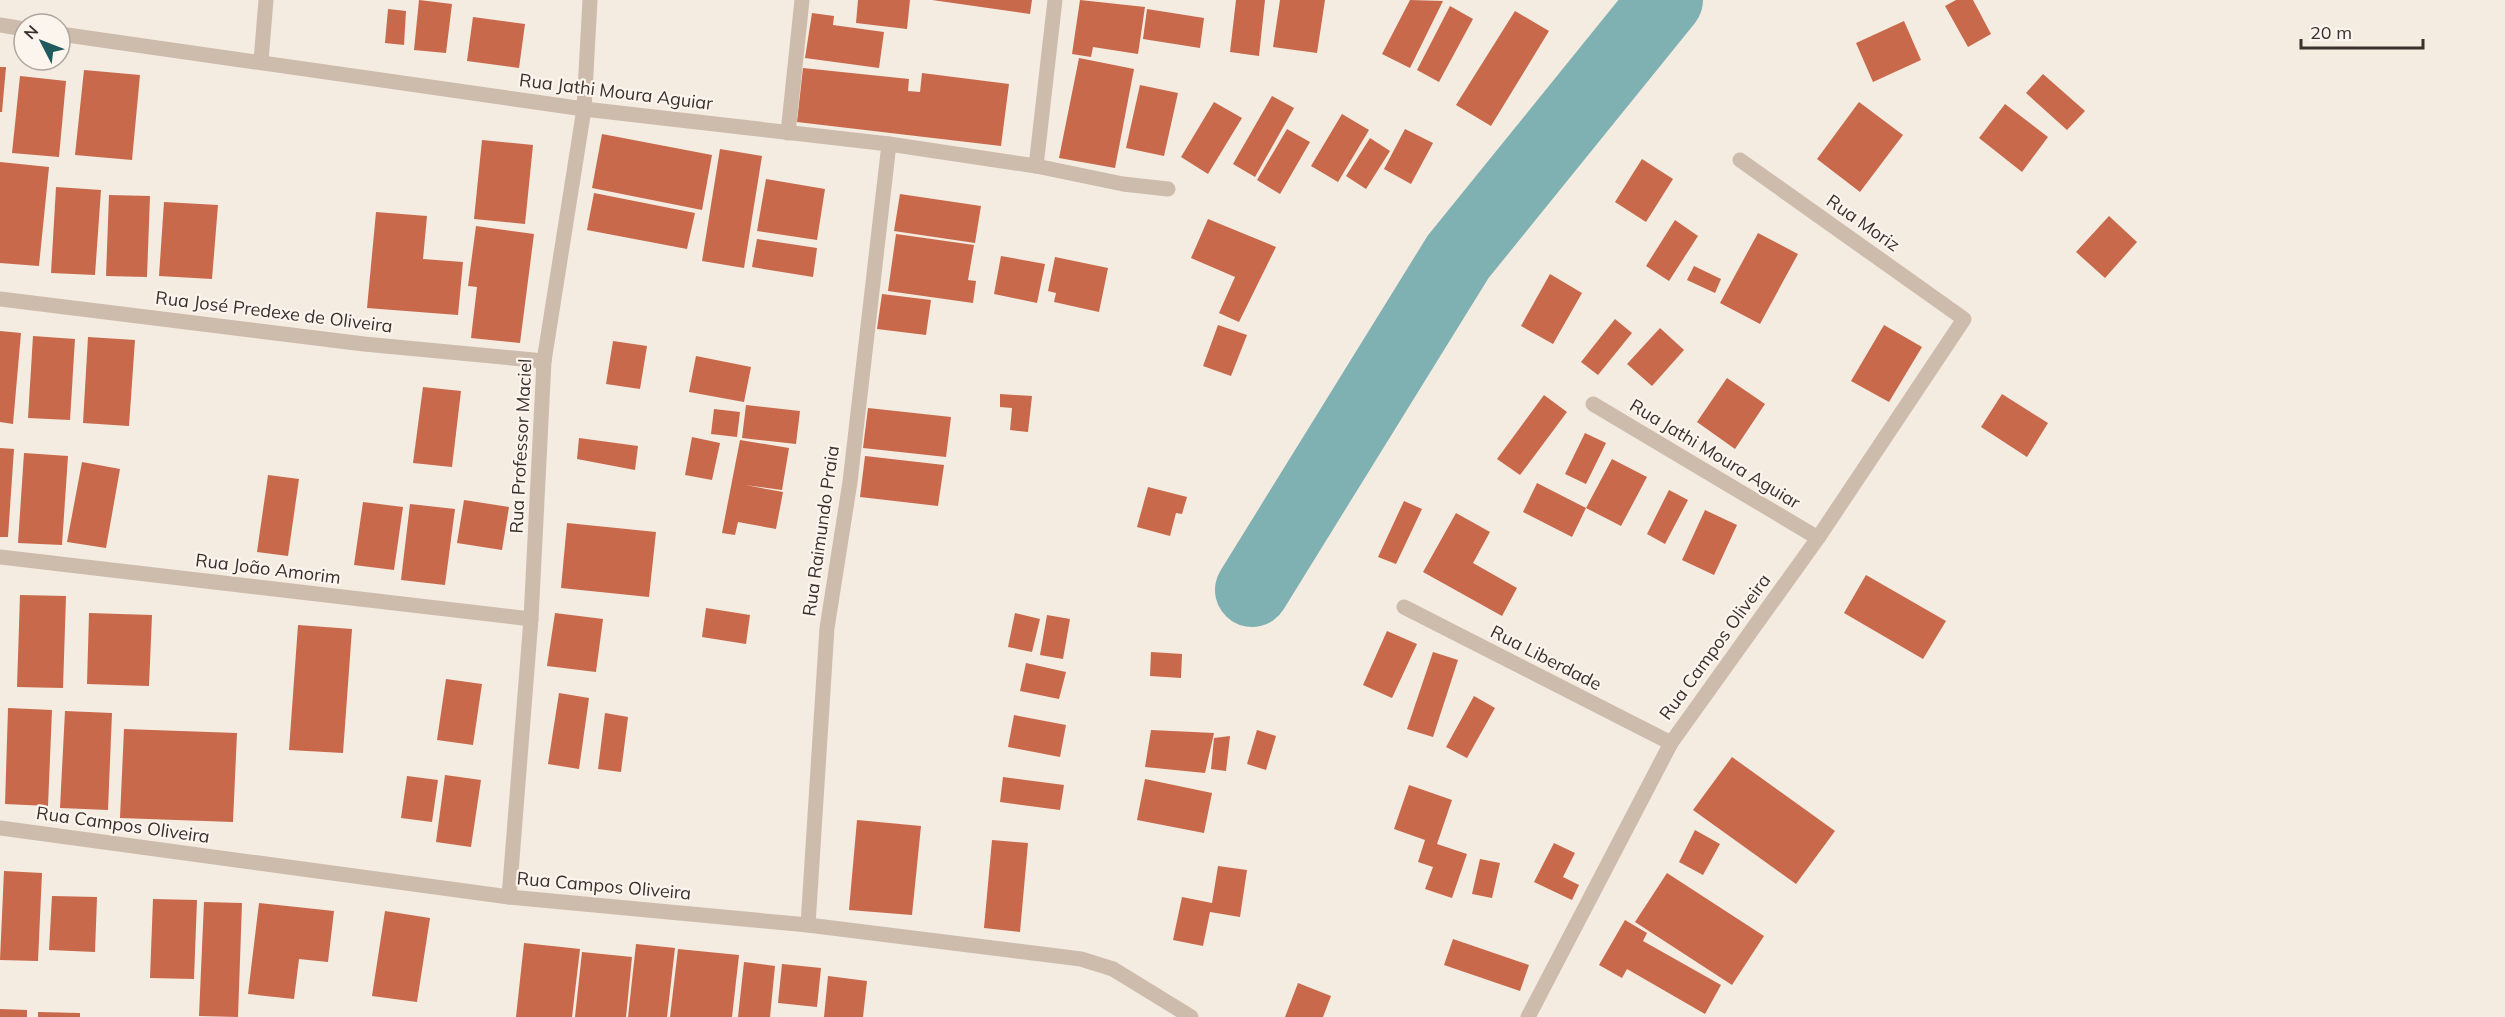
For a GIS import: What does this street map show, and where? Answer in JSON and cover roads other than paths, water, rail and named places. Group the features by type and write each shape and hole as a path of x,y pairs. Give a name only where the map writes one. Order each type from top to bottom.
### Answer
{"street":[{"path":"261,61 266,0"},
{"name":"Rua Professor Maciel","path":"509,897 531,619 544,361 584,109 590,0"},
{"path":"788,133 802,0"},
{"path":"1036,166 1055,0"},
{"name":"Rua Jathi Moura Aguiar","path":"72,35 584,109 889,144 1036,166 1123,184 1168,189"},
{"name":"Rua Raimundo Praia","path":"808,925 827,628 850,482 889,144"},
{"name":"Rua Moriz","path":"1740,160 1964,319"},
{"name":"Rua José Predexe de Oliveira","path":"0,298 364,344 544,361"},
{"name":"Rua Campos Oliveira","path":"1528,1017 1671,743 1818,538 1964,319"},
{"name":"Rua Jathi Moura Aguiar","path":"1593,404 1818,538"},
{"name":"Rua João Amorim","path":"0,557 531,619"},
{"name":"Rua Liberdade","path":"1404,607 1671,743"},
{"name":"Rua Campos Oliveira","path":"0,828 509,897 808,925 1081,959 1113,969 1191,1017"}],"waterway":[{"path":"1252,590 1458,257 1666,0"}]}
